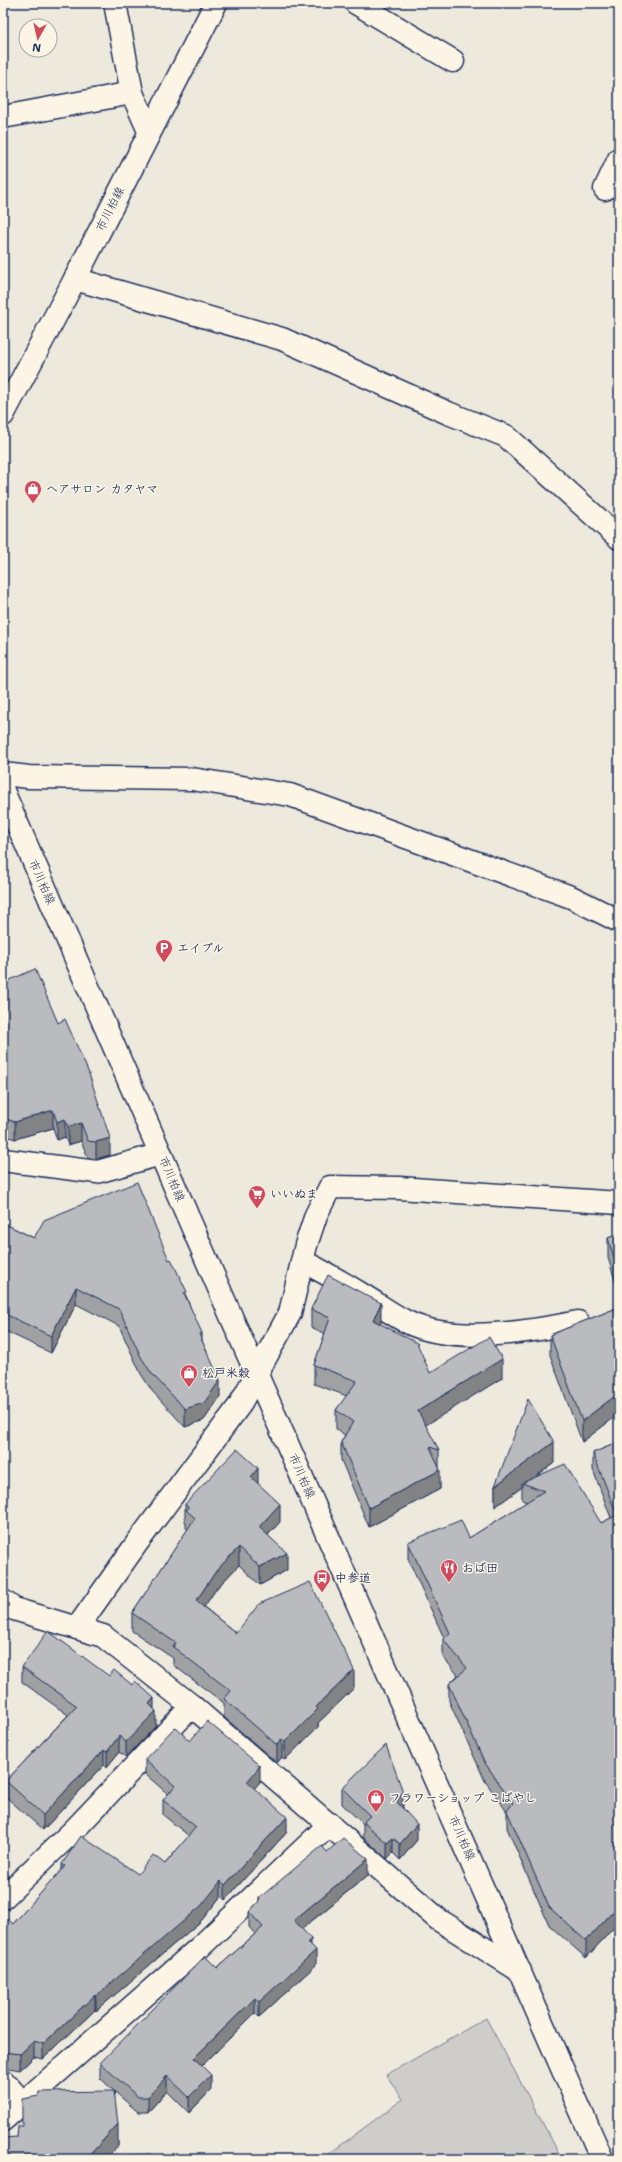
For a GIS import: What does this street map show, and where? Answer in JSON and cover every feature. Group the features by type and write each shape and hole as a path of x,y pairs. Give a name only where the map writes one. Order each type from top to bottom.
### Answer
{"street":[{"path":"115,3 132,93 149,131"},
{"name":"市川柏線","path":"3,415 75,279 149,131 216,3"},
{"path":"356,3 453,61"},
{"path":"3,117 132,93"},
{"path":"605,189 619,159"},
{"path":"75,279 282,339 448,413 506,436 619,538"},
{"path":"3,774 29,777 192,780 290,795 571,897 619,921"},
{"name":"市川柏線","path":"3,791 602,2159"},
{"path":"3,1160 97,1172 161,1154"},
{"path":"77,1628 137,1543 239,1406 290,1313 302,1261 316,1215 330,1187 399,1188 619,1203"},
{"path":"302,1261 339,1280 408,1322 430,1330 460,1335 535,1331 578,1322"},
{"path":"7,1612 77,1628 104,1636 192,1706 439,1920 520,1971"},
{"path":"3,1898 74,1831 192,1706"},
{"path":"3,2120 199,1948 330,1824"},
{"path":"3,2081 22,2102"}],"shaded area":[{"path":"486,2018 562,2159 322,2159 403,2099 386,2075"}],"building":[{"path":"35,969 58,1023 65,1019 88,1071 110,1138 96,1142 88,1141 81,1123 68,1127 65,1119 57,1122 53,1110 15,1122 3,1118 3,983"},
{"path":"137,1182 169,1260 171,1259 187,1292 184,1293 202,1333 199,1334 220,1380 204,1403 185,1409 152,1374 141,1357 119,1309 76,1287 51,1336 3,1313 3,1223 34,1238 44,1220"},
{"path":"619,1234 619,1273 608,1238"},
{"path":"328,1275 381,1303 373,1320 417,1343 430,1373 489,1337 502,1359 418,1411 439,1450 430,1447 440,1470 369,1508 341,1442 353,1422 336,1410 357,1381 314,1365 330,1318 311,1309"},
{"path":"619,1307 619,1393 582,1421 550,1335"},
{"path":"528,1399 554,1442 495,1486"},
{"path":"619,1442 619,1905 586,1941 549,1907 507,1811 513,1803 485,1763 449,1684 467,1668 443,1639 450,1633 408,1542 461,1520 469,1538 544,1491 522,1483 565,1464 601,1523 617,1515 593,1453"},
{"path":"237,1449 258,1468 251,1477 280,1504 259,1527 287,1553 260,1567 239,1547 216,1571 196,1601 236,1633 259,1604 310,1582 354,1670 316,1707 318,1709 285,1742 282,1739 277,1745 224,1699 231,1691 173,1647 176,1643 132,1613 195,1518 186,1510 189,1508 185,1504"},
{"path":"48,1631 109,1676 114,1670 132,1685 135,1681 154,1698 149,1704 156,1711 126,1742 119,1736 107,1752 104,1750 43,1815 6,1781 77,1706 22,1667"},
{"path":"207,1721 260,1766 247,1782 287,1817 225,1885 221,1881 201,1906 96,1996 95,1995 43,2044 34,2041 20,2054 3,2052 3,1915 13,1924 65,1866 62,1864 81,1836 138,1874 153,1855 165,1864 196,1827 163,1800 175,1786 145,1759 175,1727 190,1741"},
{"path":"386,1745 403,1792 396,1801 417,1824 400,1844 393,1838 387,1843 363,1822 370,1816 342,1788"},
{"path":"343,1838 368,1859 294,1920 311,1939 308,1942 316,1950 259,2002 255,1998 194,2058 211,2075 189,2097 167,2076 148,2097 138,2097 100,2063 205,1956 217,1968 263,1927 249,1912 260,1900 259,1898 322,1846 327,1852"},
{"path":"114,2091 118,2124 86,2159 3,2159 3,2138 17,2137 18,2126 22,2126 22,2099 39,2096 40,2092"},
{"path":"150,2154 150,2159 92,2159 92,2158"}],"place":[{"name":"ヘアサロン カタヤマ","path":"33,504"},
{"name":"エイブル","path":"164,963"},
{"name":"いいぬま","path":"257,1209"},
{"name":"松戸米穀","path":"189,1388"},
{"name":"おば田","path":"449,1583"},
{"name":"中参道","path":"322,1593"},
{"name":"フラワーショップ こばやし","path":"376,1813"}]}
